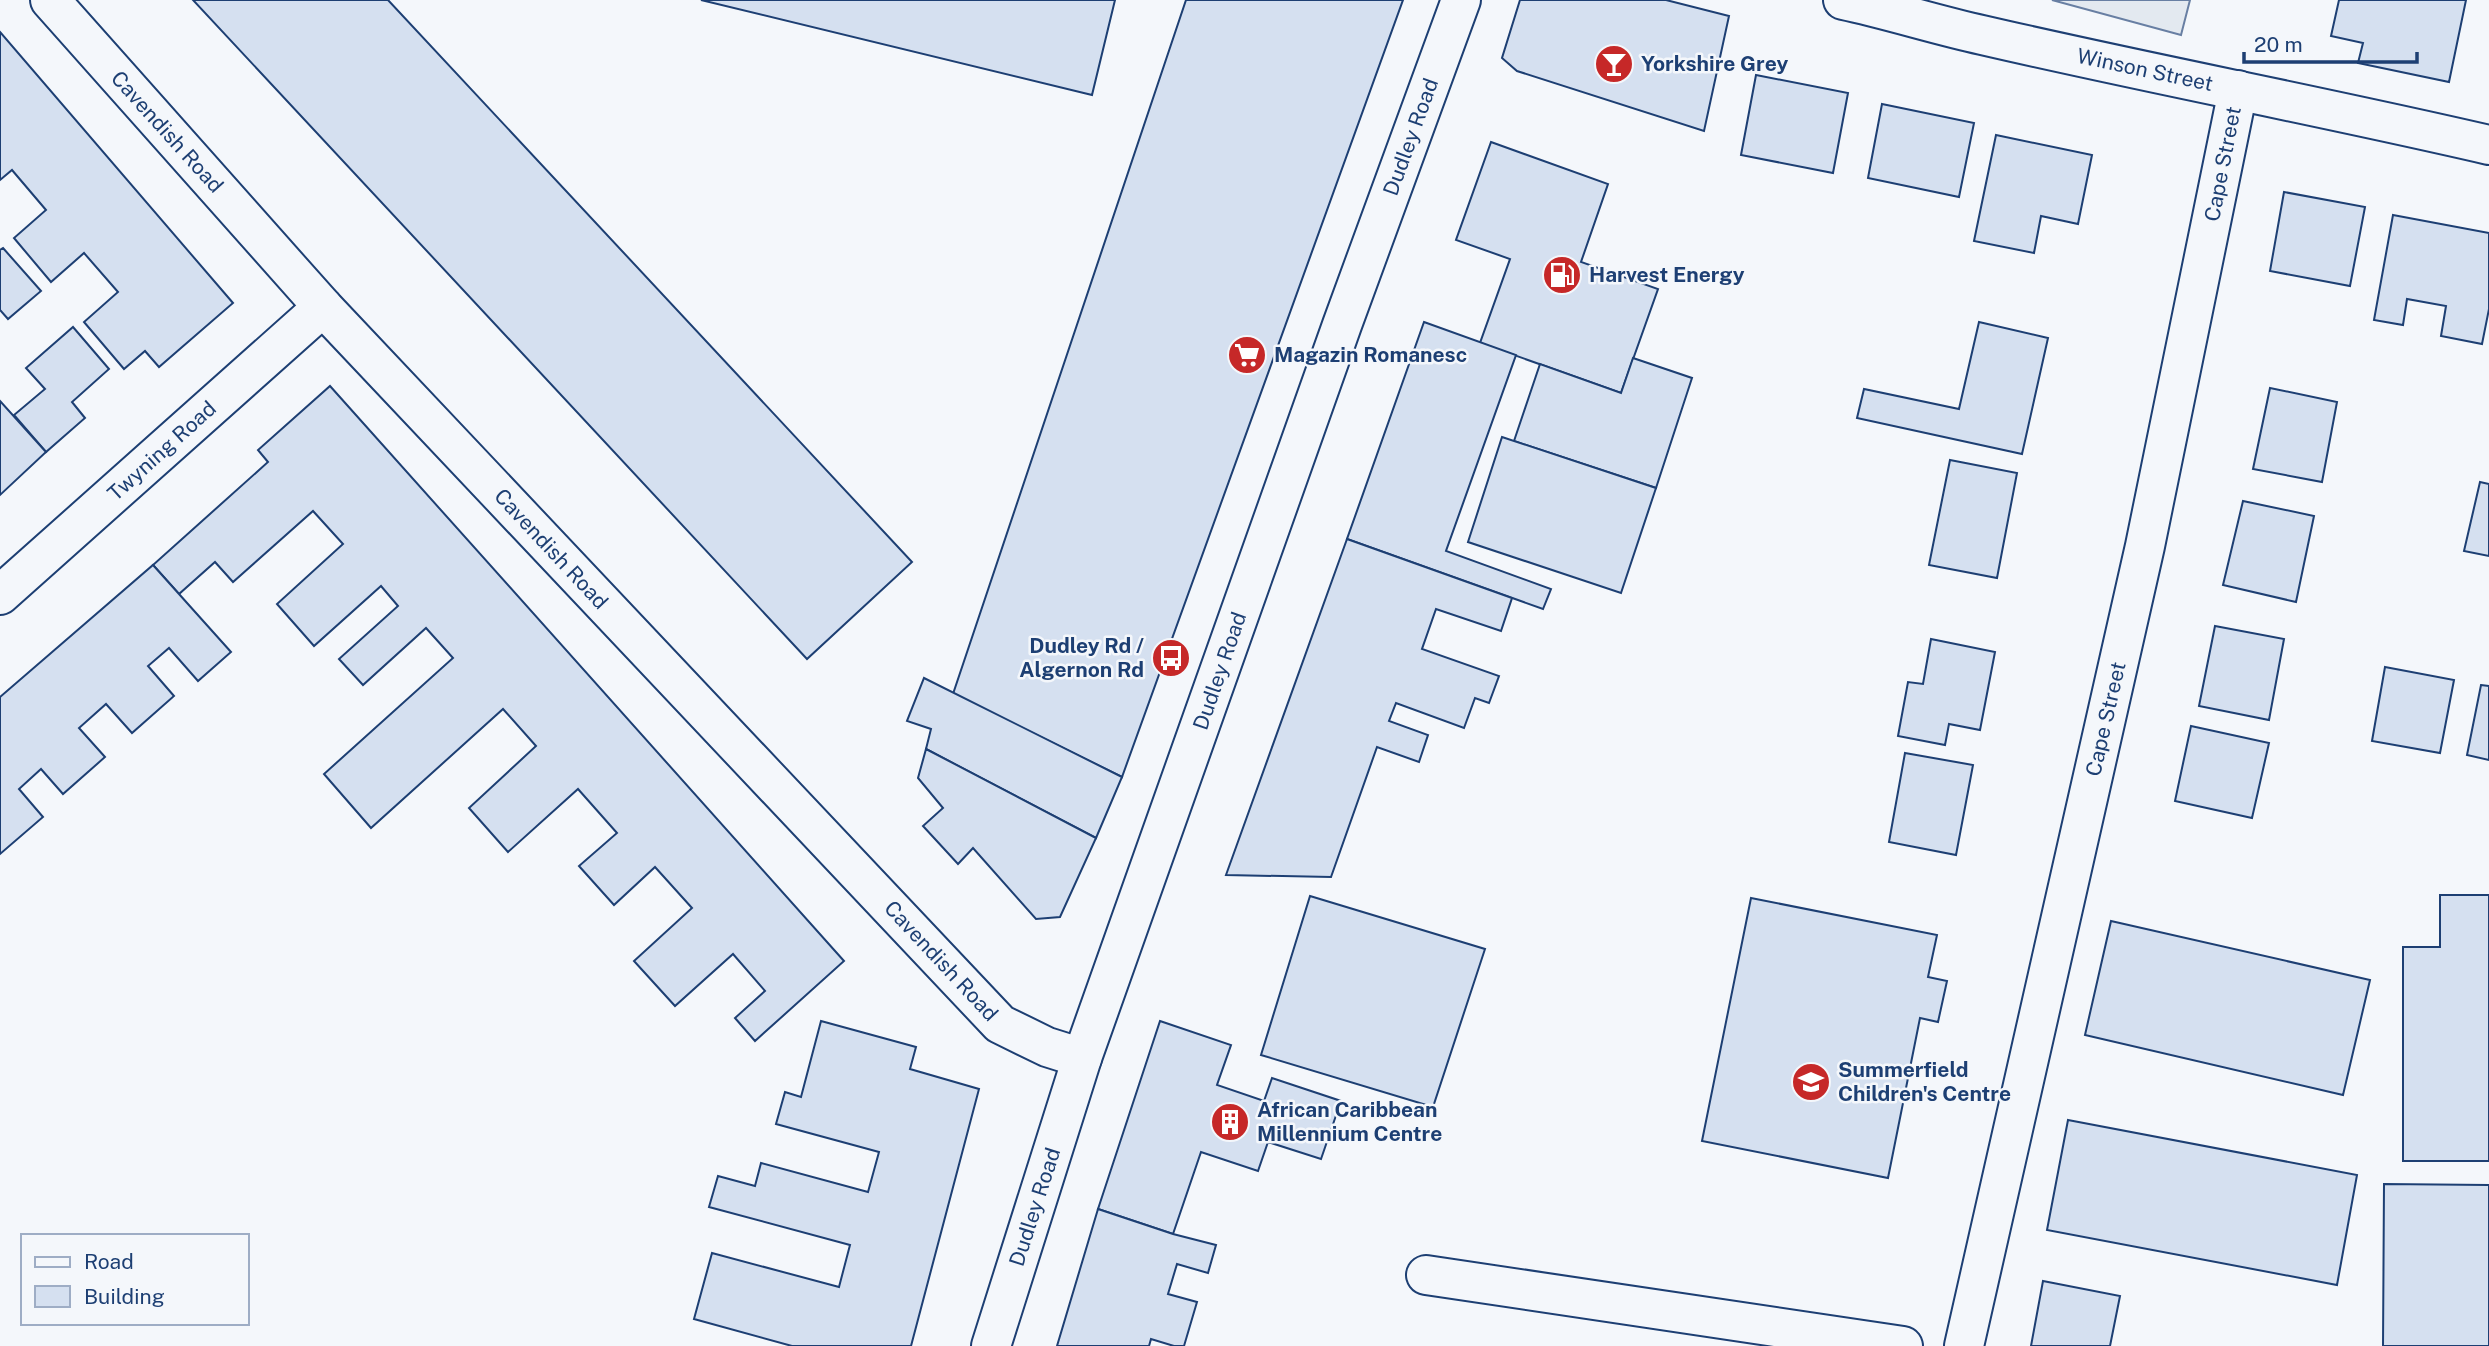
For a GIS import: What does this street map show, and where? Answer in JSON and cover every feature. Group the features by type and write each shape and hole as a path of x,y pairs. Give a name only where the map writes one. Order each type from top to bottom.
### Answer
{"street":[{"name":"Cavendish Road","path":"50,0 323,307 1000,1024 1047,1046 1082,1058"},
{"name":"Dudley Road","path":"991,1346 1082,1058 1342,325 1461,0"},
{"name":"Winson Street","path":"1843,0 1979,35 2489,145"},
{"name":"Cape Street","path":"1964,1346 2145,546 2238,90"},
{"name":"Twyning Road","path":"0,596 323,307"},
{"path":"1426,1275 1903,1346"}],"shaded area":[{"path":"2052,0 2190,0 2181,35"}],"building":[{"path":"193,0 388,0 912,562 807,659"},
{"path":"701,0 1115,0 1092,95"},
{"path":"1186,0 1403,0 1122,777 953,694"},
{"name":"Yorkshire Grey","path":"1520,0 1666,0 1729,16 1704,131 1517,71 1502,58"},
{"path":"2339,0 2466,0 2449,82 2358,63 2363,43 2331,36"},
{"path":"0,32 233,303 159,367 145,351 124,369 84,322 118,292 84,253 51,282 14,238 46,210 12,170 0,180"},
{"path":"1756,75 1848,93 1833,173 1741,155"},
{"path":"1882,104 1974,123 1959,197 1868,178"},
{"path":"1996,135 2092,155 2078,224 2041,216 2034,253 1974,241"},
{"name":"Harvest Energy","path":"1491,142 1608,184 1581,262 1658,289 1621,393 1480,343 1510,259 1456,240"},
{"path":"2284,192 2365,207 2350,286 2270,271"},
{"path":"2393,215 2489,233 2489,309 2482,344 2441,336 2446,306 2407,299 2403,325 2374,320"},
{"path":"3,248 41,291 8,319 0,310 0,250"},
{"path":"1424,322 1516,355 1446,551 1551,589 1543,609 1347,539"},
{"path":"1979,322 2048,338 2022,454 1857,418 1864,389 1959,409"},
{"path":"73,327 109,369 72,402 85,418 46,452 14,415 45,389 26,368"},
{"path":"1633,358 1692,378 1656,488 1514,441 1540,364 1621,393"},
{"path":"330,386 844,961 755,1041 735,1018 765,991 733,954 675,1006 634,961 692,908 655,867 614,905 579,866 617,833 578,789 508,852 469,808 536,746 503,709 371,828 324,774 453,658 426,628 363,685 339,659 398,606 381,586 314,646 277,604 343,544 313,511 233,582 215,562 179,594 153,565 268,462 258,450"},
{"path":"2270,388 2337,402 2322,482 2253,469"},
{"path":"0,401 46,452 0,495"},
{"path":"1502,437 1656,488 1621,593 1468,542"},
{"path":"1950,460 2017,473 1997,578 1929,565"},
{"path":"2480,482 2489,484 2489,556 2464,551"},
{"path":"2243,501 2314,516 2296,602 2223,585"},
{"path":"1347,539 1512,598 1501,631 1436,609 1422,649 1499,676 1489,703 1475,698 1464,728 1396,703 1389,721 1428,735 1419,762 1377,747 1331,877 1226,875"},
{"path":"153,565 231,652 198,681 169,648 148,666 174,696 132,733 106,704 79,728 105,757 63,794 41,769 19,789 43,817 0,854 0,697"},
{"path":"2215,626 2284,639 2269,720 2199,706"},
{"path":"1931,639 1995,652 1980,730 1949,724 1945,745 1898,736 1908,682 1923,684"},
{"path":"2385,667 2454,680 2440,753 2372,741"},
{"path":"924,678 1122,777 1096,838 926,749 931,729 907,721"},
{"path":"2481,685 2489,686 2489,760 2467,755"},
{"path":"2191,726 2269,743 2252,818 2175,801"},
{"path":"926,749 1096,838 1060,917 1036,919 973,848 958,864 923,826 943,808 918,778"},
{"path":"1905,753 1973,765 1956,855 1889,842"},
{"path":"2440,895 2489,895 2489,1161 2403,1161 2403,947 2440,947"},
{"path":"1310,896 1485,949 1433,1107 1261,1055"},
{"name":"Summerfield Children's Centre","path":"1751,898 1937,935 1928,977 1947,981 1938,1022 1920,1018 1888,1178 1702,1141"},
{"path":"2111,921 2370,980 2343,1095 2085,1035"},
{"path":"821,1021 916,1047 910,1069 979,1089 911,1346 792,1346 694,1319 712,1253 839,1287 850,1245 709,1207 718,1176 755,1186 761,1163 868,1192 879,1152 776,1124 785,1092 801,1097"},
{"name":"African Caribbean Millennium Centre","path":"1160,1021 1231,1045 1217,1085 1264,1101 1272,1078 1341,1101 1321,1159 1268,1142 1258,1171 1201,1152 1173,1234 1098,1209"},
{"path":"2068,1120 2357,1175 2337,1285 2047,1230"},
{"path":"2384,1184 2489,1185 2489,1346 2383,1346"},
{"path":"1098,1209 1216,1245 1208,1273 1177,1264 1168,1294 1197,1302 1184,1346 1151,1339 1149,1346 1057,1346"},
{"path":"2043,1281 2120,1296 2110,1346 2031,1346"}],"place":[{"name":"Yorkshire Grey","path":"1614,64"},
{"name":"Harvest Energy","path":"1562,275"},
{"name":"Magazin Romanesc","path":"1247,355"},
{"name":"Dudley Rd / Algernon Rd","path":"1171,658"},
{"name":"Summerfield Children's Centre","path":"1811,1082"},
{"name":"African Caribbean Millennium Centre","path":"1230,1122"}]}
